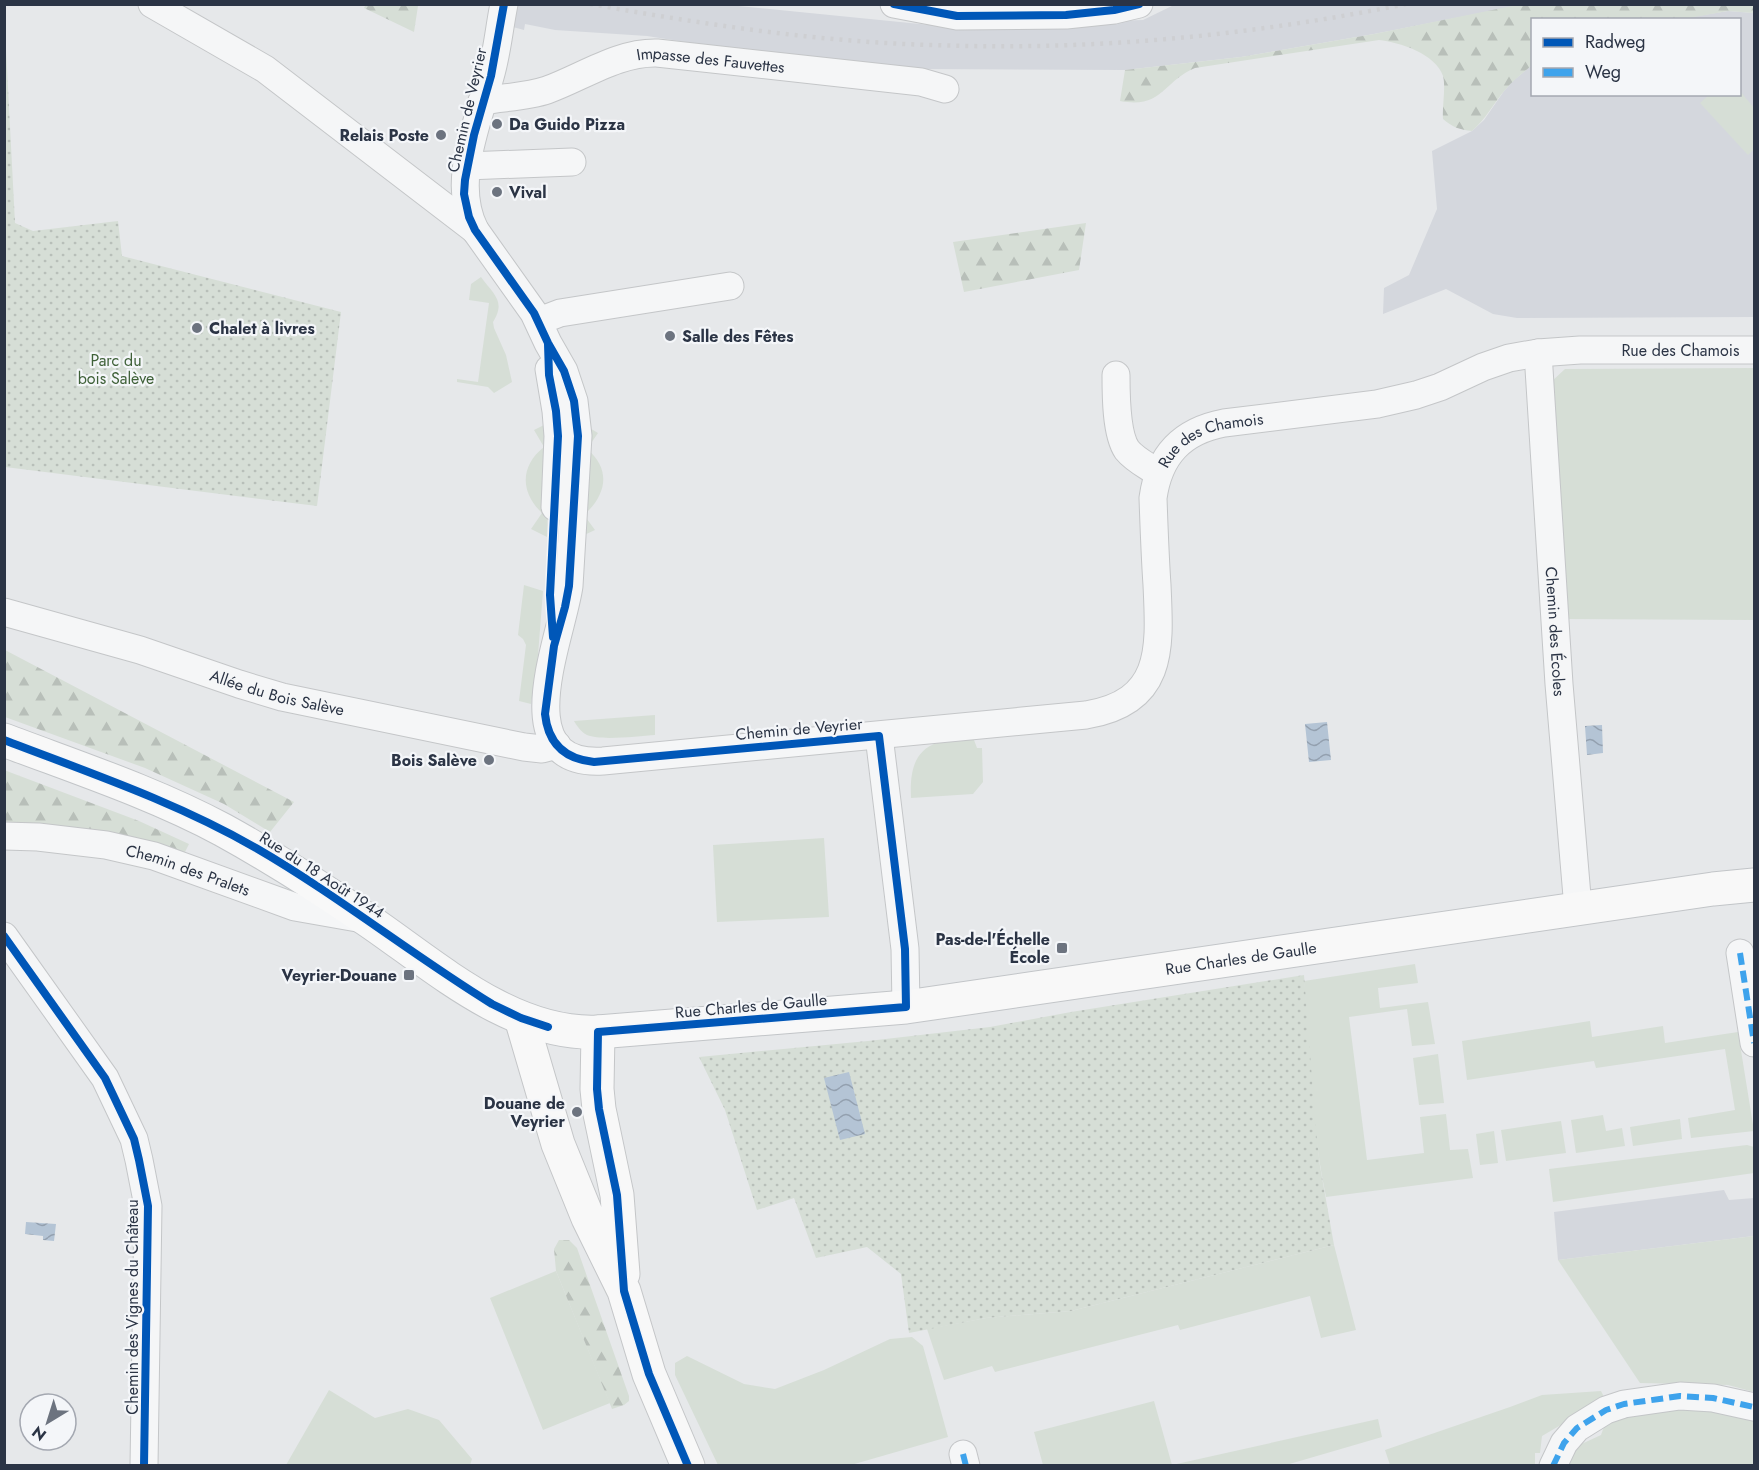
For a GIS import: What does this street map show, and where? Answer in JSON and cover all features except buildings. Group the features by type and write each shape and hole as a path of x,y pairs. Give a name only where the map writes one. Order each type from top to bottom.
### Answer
{"main road":[{"name":"Rue du 18 Août 1944","path":"4,740 143,793 191,814 282,863 478,996 534,1022"},
{"name":"Rue Charles de Gaulle","path":"534,1022 573,1031 598,1032 906,1007 1713,889 1755,885"},
{"path":"534,1022 558,1144 588,1218 624,1291 649,1374 688,1466"},
{"path":"598,1032 599,1109 617,1195 624,1291"}],"street":[{"path":"152,4 265,69 475,230"},
{"name":"Chemin de Veyrier","path":"504,4 491,76 482,101 467,166 464,194 468,216 475,230 523,296 559,361 570,389 575,412 578,436 569,586 554,645 545,714 548,732 556,745 570,756 594,762 879,736 905,949 906,1007"},
{"path":"894,4 957,16 1066,15 1114,10 1138,4"},
{"name":"Impasse des Fauvettes","path":"482,101 546,90 641,53 921,82 945,89"},
{"path":"467,166 572,162"},
{"path":"543,332 560,313 730,286"},
{"name":"Rue des Chamois","path":"879,736 1086,715 1106,711 1131,697 1150,675 1158,650 1159,623 1153,498 1158,473 1164,459 1173,449 1192,433 1207,426 1377,404 1440,387 1509,358 1538,353 1580,350 1755,350"},
{"name":"Chemin des Écoles","path":"1538,353 1559,684 1578,909"},
{"path":"1116,375 1122,439 1132,455 1158,473"},
{"name":"Allée du Bois Salève","path":"4,612 140,650 282,697 534,748 542,749 556,745"},
{"name":"Chemin des Pralets","path":"4,836 38,837 105,845 154,856 295,907 368,920"},
{"name":"Chemin des Vignes du Château","path":"4,936 105,1078 134,1139 148,1206 144,1466"},
{"path":"1740,953 1755,1043"},
{"path":"1553,1466 1564,1443 1577,1428 1606,1410 1624,1404 1680,1396 1713,1398 1755,1407"}],"shaded area":[{"path":"518,4 728,5 950,27 1143,20 1176,4 1522,5 1241,57 1125,70 916,69 789,58 647,36 555,30 525,24 524,30 513,27"},
{"path":"1728,11 1754,13 1754,317 1517,318 1493,314 1446,289 1383,314 1384,288 1409,275 1437,209 1432,151 1472,131 1484,120 1504,91 1531,66 1531,96 1741,96 1741,18 1684,18"},
{"path":"1724,1190 1729,1200 1754,1198 1754,1236 1558,1260 1554,1212"}],"green space":[{"path":"366,4 418,6 414,32 364,8"},
{"path":"1522,4 1754,4 1754,13 1728,11 1689,18 1531,18 1531,66 1508,86 1472,131 1456,128 1443,119 1444,80 1433,61 1406,46 1379,40 1195,68 1184,73 1154,98 1134,102 1120,101 1125,70 1241,57 1374,34"},
{"name":"Parc du bois Salève","path":"5,30 15,223 33,231 118,221 122,256 341,312 317,506 5,467"},
{"path":"1741,92 1754,108 1754,149 1748,155 1700,103 1708,96 1741,96"},
{"path":"1086,223 1079,270 964,292 953,242"},
{"path":"481,277 497,298 498,309 493,322 494,328 506,355 512,382 494,393 488,387 457,382 457,379 478,382 489,303 469,300 471,284"},
{"path":"1754,368 1754,620 1562,619 1551,382 1565,369"},
{"path":"544,425 551,426 547,537 531,529 542,513 530,496 526,479 530,462 544,447 534,430"},
{"path":"588,427 598,433 587,449 600,465 603,482 597,499 584,515 595,530 580,537"},
{"path":"524,585 543,591 531,704 519,701 526,645 518,635"},
{"path":"4,650 294,802 270,832 224,804 145,768 5,717"},
{"path":"655,715 655,735 630,737 593,737 581,731 574,721"},
{"path":"974,740 977,748 982,748 983,782 973,794 911,798 912,773 922,752 941,742"},
{"path":"4,770 139,821 189,844 185,852 71,830 5,827"},
{"path":"824,838 829,917 717,922 713,845"},
{"path":"1415,964 1418,983 1378,988 1380,1008 1428,1002 1435,1044 1412,1046 1407,1009 1349,1017 1367,1160 1424,1153 1420,1117 1446,1114 1450,1150 1468,1149 1473,1178 1326,1197 1314,1116 1304,981"},
{"path":"1304,975 1316,1131 1334,1245 1071,1311 986,1318 909,1333 901,1274 867,1247 816,1258 794,1198 757,1210 725,1110 699,1057 990,1027"},
{"path":"1590,1021 1592,1037 1663,1026 1665,1043 1738,1032 1754,1131 1691,1138 1688,1118 1735,1110 1725,1049 1596,1068 1594,1061 1467,1080 1462,1041"},
{"path":"1438,1054 1444,1103 1419,1105 1413,1058"},
{"path":"1603,1115 1606,1131 1622,1128 1625,1146 1576,1153 1571,1120"},
{"path":"1680,1119 1682,1139 1633,1146 1630,1127"},
{"path":"1561,1121 1566,1153 1506,1161 1501,1130"},
{"path":"1494,1131 1498,1163 1480,1165 1476,1134"},
{"path":"1747,1145 1754,1147 1754,1173 1553,1202 1549,1169"},
{"path":"1754,1236 1754,1392 1728,1385 1640,1383 1558,1260"},
{"path":"559,1240 569,1240 577,1248 629,1396 629,1401 624,1405 612,1409 556,1271 554,1249"},
{"path":"1334,1245 1356,1330 1321,1338 1310,1296 1180,1330 1178,1325 995,1372 992,1366 944,1380 927,1329 986,1318 1071,1311"},
{"path":"556,1271 610,1403 543,1430 490,1298"},
{"path":"912,1337 923,1346 948,1437 851,1465 718,1465 675,1375 675,1363 687,1356 744,1384 775,1389 824,1370 890,1339"},
{"path":"329,1390 375,1418 408,1409 439,1420 472,1459 470,1465 286,1465"},
{"path":"1601,1391 1605,1399 1542,1436 1540,1453 1535,1453 1535,1465 1390,1465 1385,1450 1542,1395"},
{"path":"1154,1401 1172,1465 1043,1465 1034,1432"},
{"path":"1689,1403 1754,1415 1754,1465 1563,1466 1575,1447 1601,1435 1605,1424 1633,1414"},
{"path":"1378,1419 1382,1437 1286,1465 1172,1465"}],"water":[{"path":"1327,722 1331,760 1309,762 1305,724"},
{"path":"1602,725 1603,753 1587,755 1585,726"},
{"path":"849,1072 865,1134 840,1140 824,1078"},
{"path":"26,1222 56,1224 54,1241 43,1240 43,1236 25,1234"}],"railway":[{"path":"590,4 803,36 889,43 992,46 1052,46 1170,39 1288,25 1406,4"}],"marked path":[{"path":"1740,953 1754,1043"},
{"path":"1553,1466 1564,1443 1577,1428 1606,1410 1624,1404 1680,1396 1713,1398 1754,1407"},
{"path":"963,1454 966,1466"}],"cycle path":[{"path":"504,4 491,76 474,135 464,194 469,217 475,230 534,313 564,371 574,401 578,436 569,586 554,646 545,714 554,741 566,753 594,762 879,736 905,949 906,1007 598,1032 599,1109 617,1195 624,1291 649,1374 688,1466"},
{"path":"894,4 957,16 1066,15 1114,10 1139,4"},
{"path":"548,344 549,375 558,436 550,595 553,637"},
{"path":"4,740 164,802 226,832 316,885 492,1004 521,1018 548,1027"},
{"path":"4,936 105,1078 134,1139 148,1206 144,1466"}],"place":[{"name":"Da Guido Pizza","path":"497,124"},
{"name":"Relais Poste","path":"441,135"},
{"name":"Vival","path":"497,192"},
{"name":"Chalet à livres","path":"197,328"},
{"name":"Salle des Fêtes","path":"670,336"},
{"name":"Bois Salève","path":"489,760"},
{"name":"Pas-de-l'Échelle École","path":"1062,948"},
{"name":"Veyrier-Douane","path":"409,975"},
{"name":"Douane de Veyrier","path":"577,1112"}]}
